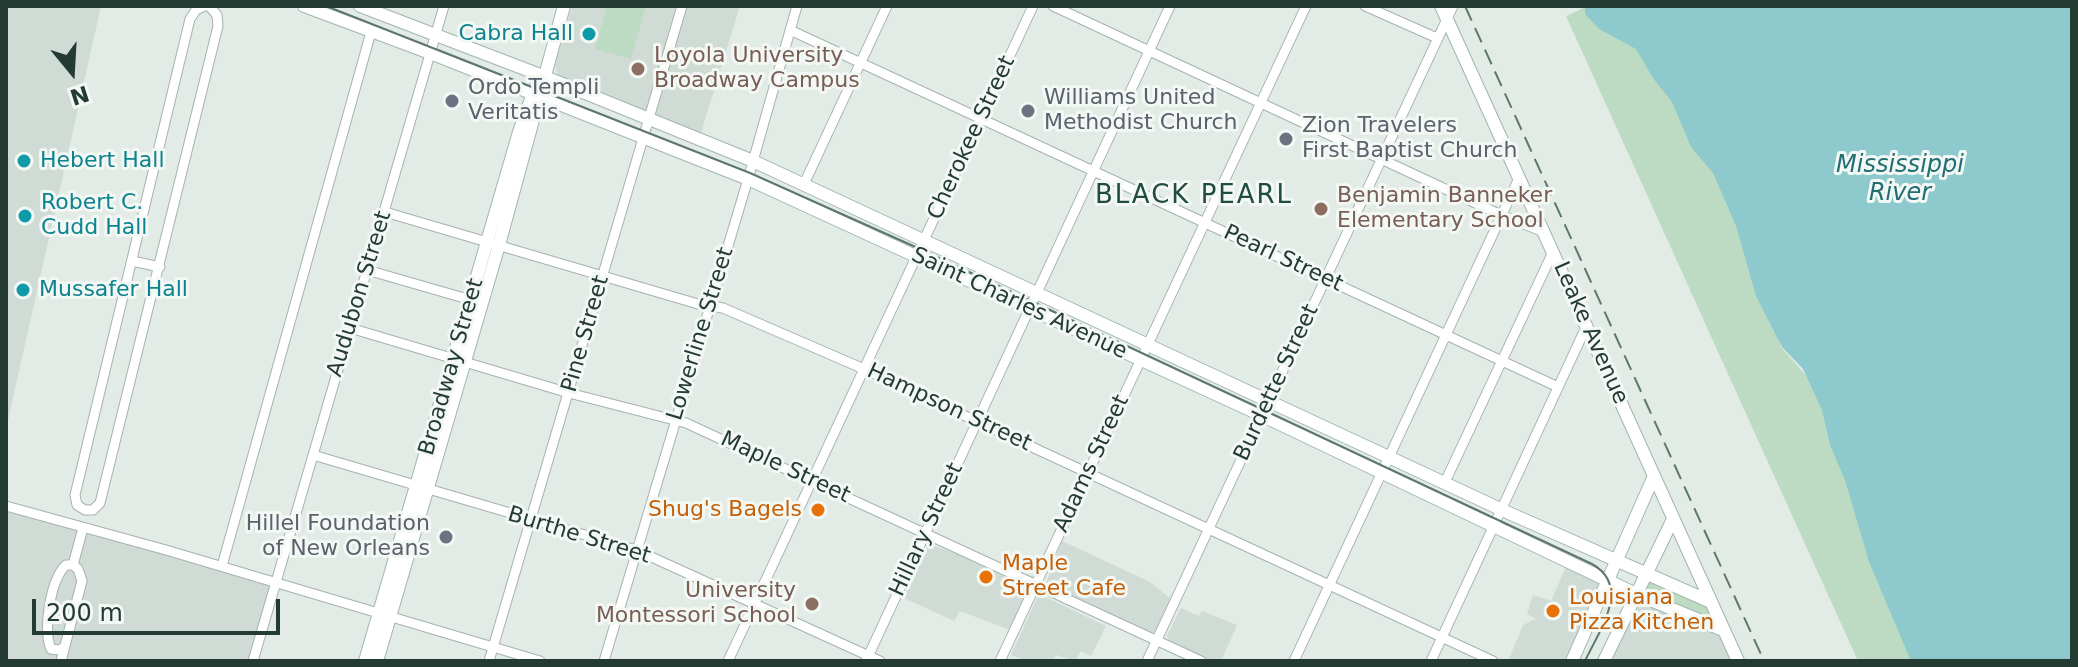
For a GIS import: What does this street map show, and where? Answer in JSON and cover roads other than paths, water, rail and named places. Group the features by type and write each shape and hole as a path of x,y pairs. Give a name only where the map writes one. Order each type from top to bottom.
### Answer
{"main road":[{"name":"Saint Charles Avenue","path":"304,6 330,11 371,32 748,179 1261,415 1636,594 1723,630"},
{"name":"Saint Charles Avenue","path":"360,6 753,161 1501,509 1711,602"},
{"name":"Broadway Street","path":"365,661 385,614 564,6"},
{"name":"Leake Avenue","path":"1447,9 1519,178 1738,661"},
{"name":"Broadway Street","path":"459,361 471,300 494,243"},
{"path":"1572,661 1654,476"},
{"path":"1604,661 1673,519"},
{"name":"Broadway Street","path":"377,661 385,614"}],"street":[{"path":"207,6 217,15 218,26 160,267 100,503 93,510 84,510 76,503 75,495 190,19 196,10 207,6"},
{"name":"Audubon Street","path":"253,661 444,6"},
{"name":"Pine Street","path":"489,661 682,6"},
{"name":"Lowerline Street","path":"604,661 797,6"},
{"path":"804,184 887,6"},
{"name":"Cherokee Street","path":"728,661 1033,6"},
{"path":"1053,6 1544,233"},
{"name":"Hillary Street","path":"867,658 1170,6"},
{"name":"Adams Street","path":"1000,661 1306,6"},
{"path":"1365,6 1437,38"},
{"name":"Burdette Street","path":"1147,661 1437,38 1447,9"},
{"name":"Pearl Street","path":"790,30 1558,387"},
{"path":"222,566 371,32"},
{"path":"1294,661 1519,178"},
{"name":"Hampson Street","path":"385,212 698,304 723,308 864,369 1493,661"},
{"path":"1445,482 1553,252"},
{"path":"132,261 160,267"},
{"path":"367,270 471,300"},
{"path":"1431,661 1587,325"},
{"name":"Maple Street","path":"350,328 569,393 675,420 1201,661"},
{"name":"Burthe Street","path":"313,455 636,550 867,658 880,661"},
{"path":"6,506 222,566 540,661"},
{"path":"73,565 83,528"},
{"path":"61,661 65,646 82,581 73,565 66,565 58,575 45,627 51,649 60,650 65,646"}],"water":[{"name":"Mississippi River","path":"1585,6 2072,6 2072,661 1911,661 1869,562 1845,480 1830,445 1822,410 1803,369 1782,347 1756,296 1736,226 1713,173 1691,147 1672,102 1636,49 1599,29 1585,14"}],"tram line":[{"path":"326,6 750,173 920,249 1592,564 1604,573 1610,584 1611,596 1604,623 1585,661"}],"railway":[{"path":"1465,6 1764,661"}],"place":[{"name":"Cabra Hall","path":"589,34"},
{"name":"Loyola University Broadway Campus","path":"638,69"},
{"name":"Ordo Templi Veritatis","path":"452,101"},
{"name":"Williams United Methodist Church","path":"1028,111"},
{"name":"Zion Travelers First Baptist Church","path":"1286,139"},
{"name":"Hebert Hall","path":"24,161"},
{"name":"Benjamin Banneker Elementary School","path":"1321,209"},
{"name":"Robert C. Cudd Hall","path":"25,216"},
{"name":"Mussafer Hall","path":"23,290"},
{"name":"Shug's Bagels","path":"818,510"},
{"name":"Hillel Foundation of New Orleans","path":"446,537"},
{"name":"Maple Street Cafe","path":"986,577"},
{"name":"University Montessori School","path":"812,604"},
{"name":"Louisiana Pizza Kitchen","path":"1553,611"}],"district":[{"name":"BLACK PEARL","path":"1194,196"}]}
